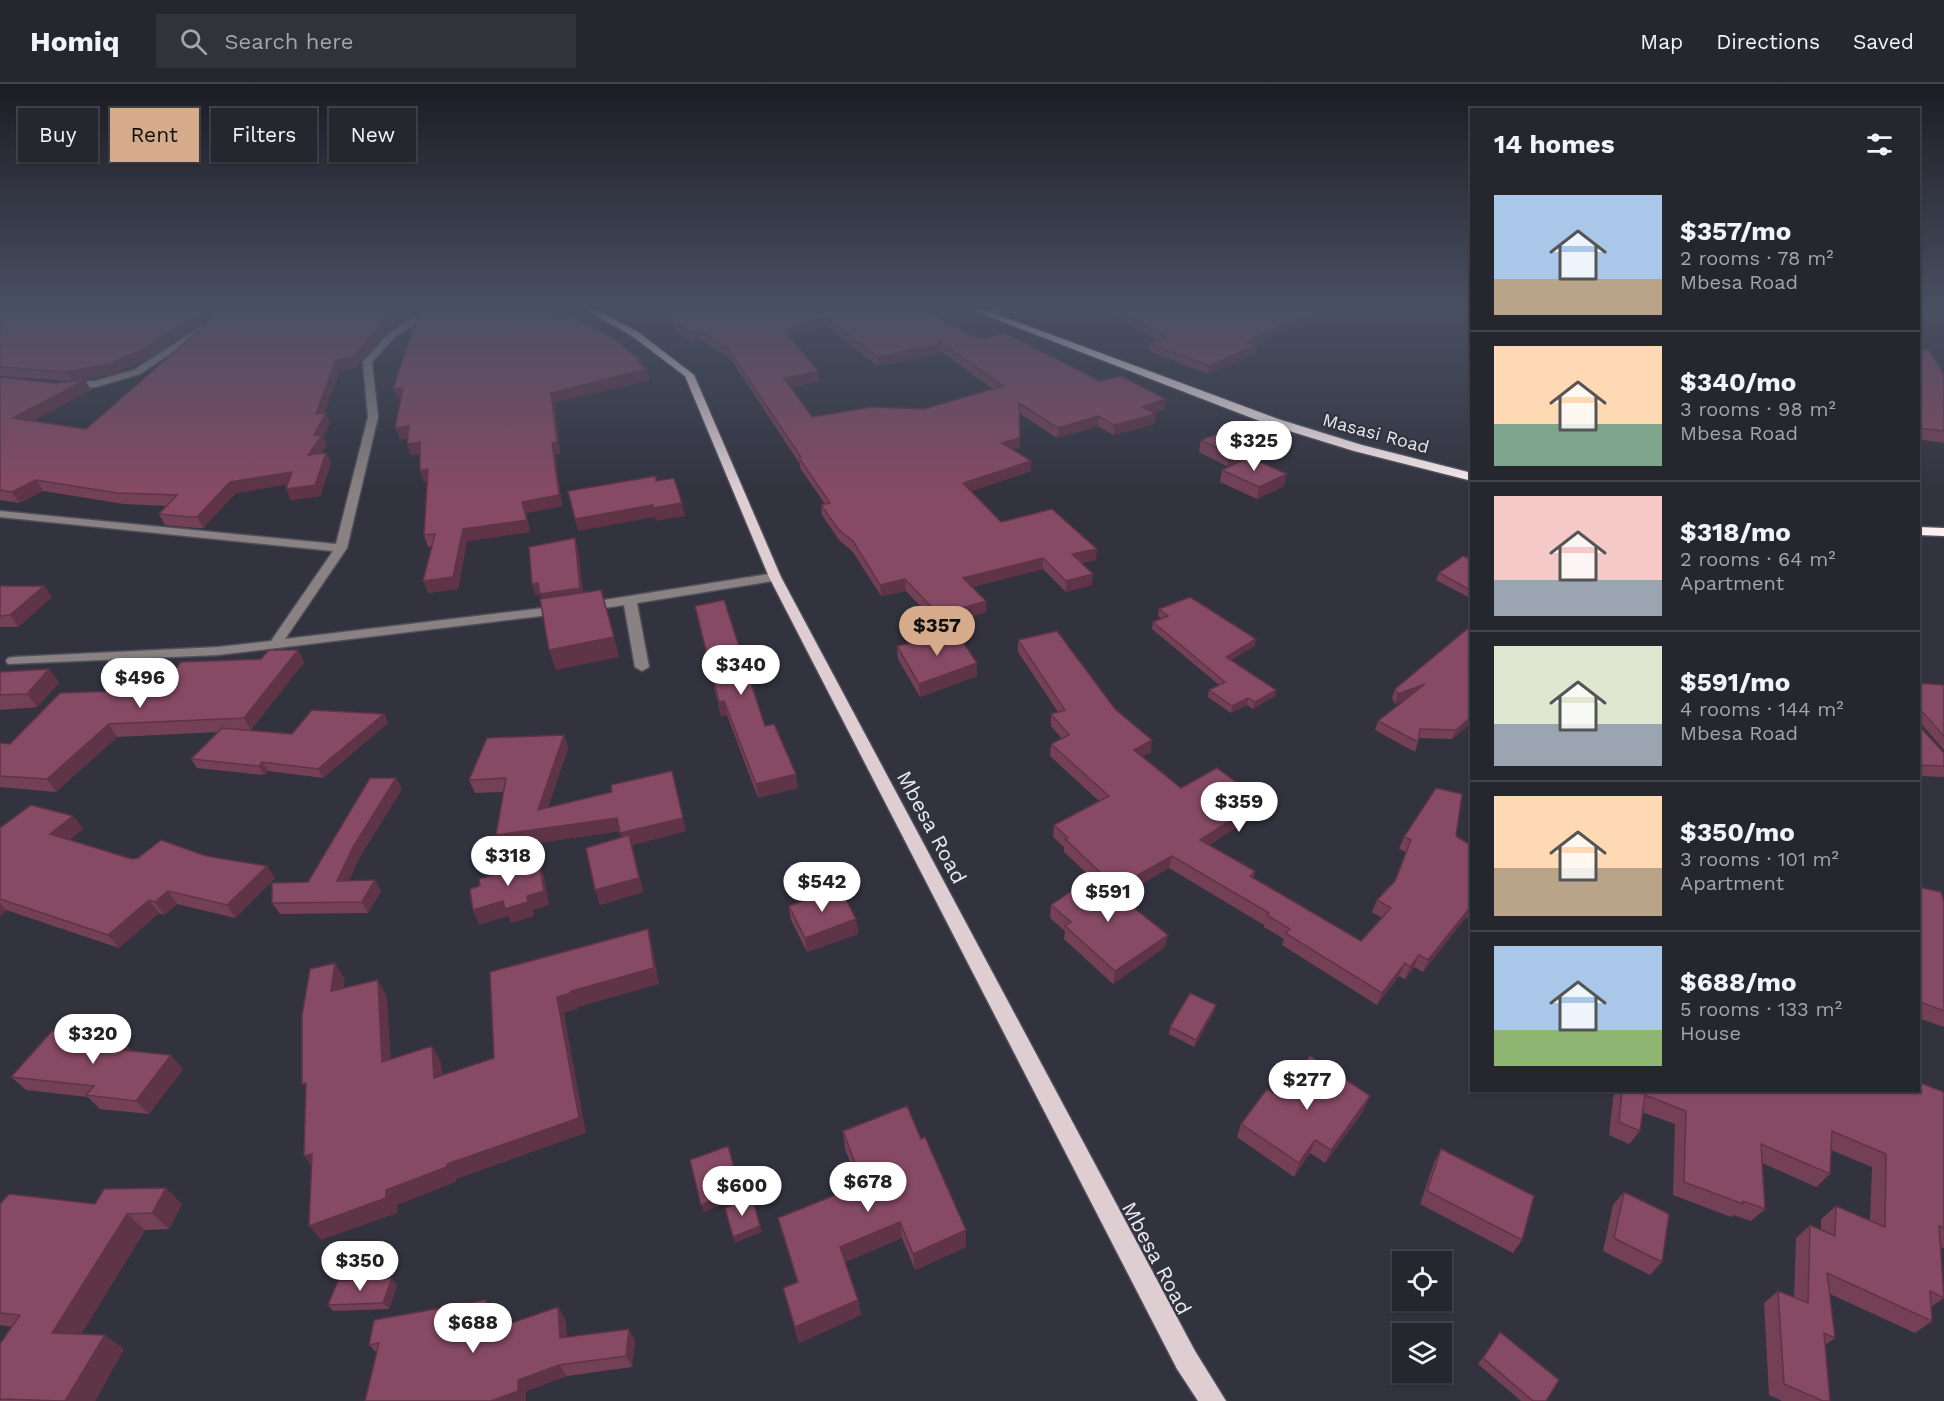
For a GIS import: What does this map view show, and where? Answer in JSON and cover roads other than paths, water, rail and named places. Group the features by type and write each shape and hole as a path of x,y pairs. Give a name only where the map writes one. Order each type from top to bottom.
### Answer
{"highway":[{"name":"Masasi Road","path":"1134,368 1274,422 1359,448 1470,476"},
{"path":"1920,531 1944,532"}],"main road":[{"name":"Mbesa Road","path":"680,368 689,375 775,577 1186,1360 1213,1401"}],"street":[{"path":"61,387 96,384 142,368"},
{"path":"275,645 341,548 373,417 368,368"},
{"path":"0,514 341,548"},
{"path":"13,661 218,651 275,645 474,623 630,601 775,577"},
{"path":"630,601 642,667"}]}
